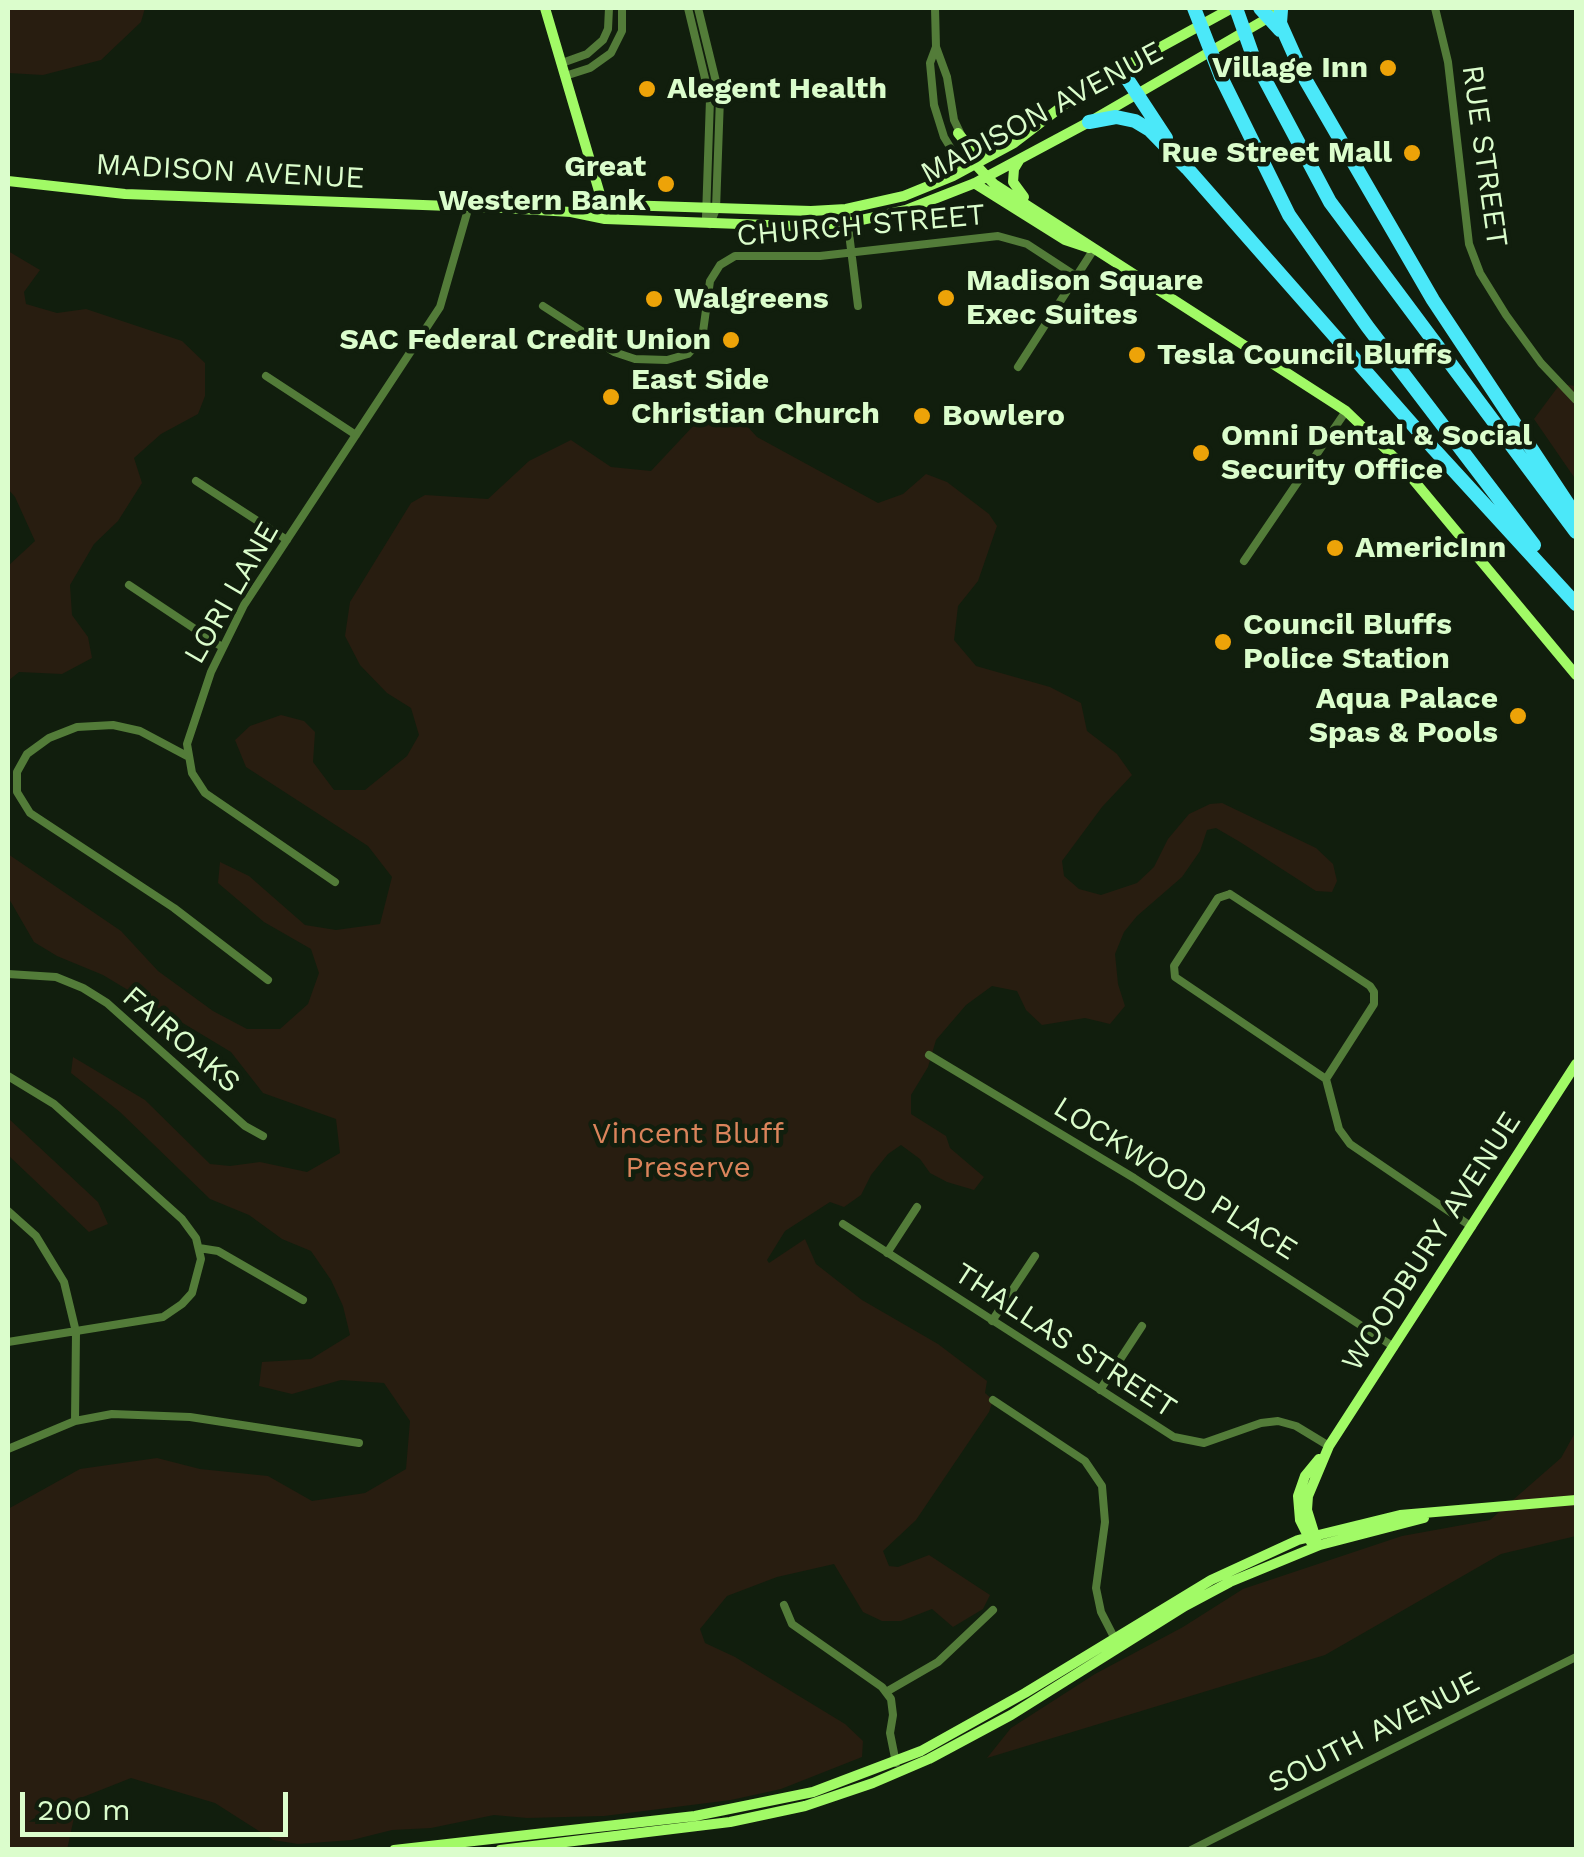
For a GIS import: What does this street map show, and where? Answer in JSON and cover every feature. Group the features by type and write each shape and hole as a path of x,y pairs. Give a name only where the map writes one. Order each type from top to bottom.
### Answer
{"highway":[{"path":"1194,8 1220,76 1290,216 1576,603"},
{"path":"1234,8 1254,59 1330,202 1576,532"},
{"path":"1273,11 1305,78 1433,300 1576,516"},
{"path":"1120,68 1187,168"},
{"path":"1089,122 1116,117 1135,121 1150,130 1576,603"}],"main road":[{"path":"545,8 604,206 604,219"},
{"name":"MADISON AVENUE","path":"571,212 604,206 846,209 904,196 1014,143 1086,88 1234,8"},
{"name":"MADISON AVENUE","path":"8,180 125,194 469,206 571,212 604,219 794,226 848,223 906,210 974,184 1089,122 1273,11"},
{"path":"958,132 977,148 1014,143"},
{"path":"1022,156 1014,169 1013,182 1039,211"},
{"path":"969,167 1346,411 1396,459 1576,675"},
{"path":"969,167 974,184 1065,240 1094,249"},
{"name":"WOODBURY AVENUE","path":"1286,1545 1304,1515 1298,1496 1302,1482 1576,1064"},
{"path":"500,1850 730,1822 805,1806 898,1767 1209,1592 1338,1528 1386,1517 1576,1500"},
{"path":"1117,1642 1211,1580 1286,1545 1444,1512"},
{"path":"1304,1515 1313,1539"},
{"path":"1304,1515 1338,1528"},
{"path":"394,1850 733,1810 898,1767"}],"street":[{"path":"562,63 587,54 603,40 608,28 608,8"},
{"path":"565,76 590,68 611,53 622,32 622,8"},
{"path":"688,8 710,99 711,208"},
{"path":"698,8 720,98 710,224"},
{"path":"935,8 936,47 948,77 950,108 969,167"},
{"name":"RUE STREET","path":"1434,8 1448,62 1469,244 1480,273 1506,315 1541,363 1576,400"},
{"path":"936,47 930,63 934,105 944,137 969,167"},
{"name":"LORI LANE","path":"187,756 194,719 222,647 244,605 440,307 469,206"},
{"path":"846,209 858,306"},
{"name":"CHURCH STREET","path":"543,306 624,356 677,359 702,339 710,281 727,259 746,254 852,253 1006,237 1027,244 1076,276"},
{"path":"1018,367 1094,249"},
{"path":"266,376 356,435"},
{"path":"1244,561 1346,411"},
{"path":"196,481 287,540"},
{"path":"129,585 222,647"},
{"path":"268,980 174,908 30,813 17,792 17,772 27,754 49,738 77,727 113,725 140,731 187,756 194,780 209,797 335,882"},
{"path":"1326,1080 1374,1004 1374,992 1232,895 1218,898 1174,966 1174,978 1326,1080 1339,1129 1350,1144 1472,1228"},
{"name":"FAIROAKS","path":"8,974 37,973 83,988 126,1017 245,1126 263,1136"},
{"name":"LOCKWOOD PLACE","path":"929,1054 1134,1178 1394,1346"},
{"path":"8,1076 54,1104 90,1135 182,1218 200,1248 196,1285 187,1300 172,1312 153,1320 8,1342"},
{"path":"887,1253 916,1207"},
{"path":"8,1211 36,1236 58,1269 76,1332 75,1421"},
{"name":"THALLAS STREET","path":"843,1224 1185,1442 1204,1443 1271,1421 1296,1426 1329,1446"},
{"path":"200,1248 218,1251 304,1300"},
{"path":"992,1321 1034,1256"},
{"path":"1100,1390 1142,1326"},
{"path":"993,1400 1085,1461 1102,1486 1105,1522 1096,1588 1101,1612 1117,1642"},
{"path":"8,1448 75,1421 112,1414 172,1415 359,1443"},
{"path":"784,1606 792,1624 892,1699 890,1733 898,1767"},
{"path":"886,1692 938,1662 992,1610"},
{"name":"SOUTH AVENUE","path":"1192,1850 1576,1657"}],"green space":[{"path":"8,8 145,8 141,22 101,60 43,75 8,73"},
{"path":"8,251 40,270 24,292 26,304 57,313 86,309 182,341 205,363 205,396 198,414 161,434 134,458 142,483 118,521 94,544 70,585 72,615 88,637 92,658 62,674 19,672 8,681 8,566 35,541 8,489"},
{"path":"1560,384 1576,386 1576,480 1534,419"},
{"name":"Vincent Bluff Preserve","path":"711,407 735,413 757,437 878,503 903,494 926,474 947,482 989,514 997,526 978,581 958,606 954,640 976,666 1050,687 1081,703 1087,731 1117,754 1132,775 1102,807 1062,861 1064,876 1079,889 1101,895 1137,883 1154,867 1168,839 1189,814 1222,803 1316,848 1333,864 1337,881 1332,892 1316,891 1216,828 1207,830 1200,851 1182,877 1124,932 1115,954 1125,1006 1110,1024 1085,1018 1042,1025 1026,1010 1017,991 992,986 966,1005 936,1040 928,1067 911,1095 911,1114 946,1136 950,1148 984,1177 974,1190 930,1173 920,1159 901,1145 871,1175 861,1195 844,1207 830,1202 785,1231 767,1260 769,1263 805,1239 816,1264 862,1300 938,1344 987,1381 985,1393 993,1400 989,1412 916,1520 883,1551 889,1566 898,1567 929,1555 990,1595 983,1609 953,1627 932,1609 901,1621 882,1621 863,1612 834,1564 777,1577 727,1596 700,1629 705,1643 845,1724 863,1741 862,1757 781,1789 731,1800 604,1816 494,1815 352,1840 298,1844 273,1840 215,1803 131,1778 78,1799 67,1850 8,1849 8,1509 80,1469 157,1458 200,1469 268,1476 312,1501 365,1493 406,1469 410,1421 384,1383 341,1380 292,1394 259,1386 262,1362 311,1359 350,1335 331,1280 311,1251 282,1239 249,1215 210,1199 120,1112 71,1073 73,1057 145,1100 210,1164 260,1162 307,1172 340,1153 336,1119 263,1093 231,1052 103,975 34,942 8,897 8,854 121,931 158,971 213,1011 247,1029 280,1029 308,1004 319,973 311,949 264,922 218,883 220,862 249,876 305,925 336,930 380,924 392,877 368,846 246,767 235,740 250,726 281,715 304,721 315,732 313,762 334,790 365,790 407,756 419,735 411,708 387,693 360,665 345,636 350,602 411,503 425,495 488,499 529,461 571,440 611,467 651,471"},
{"path":"8,1118 98,1202 108,1224 89,1232 8,1155"},
{"path":"1576,1431 1576,1536 1501,1554 1325,1655 987,1758 1011,1728 1095,1674 1183,1627 1243,1589 1402,1536 1490,1520 1561,1458"}],"place":[{"name":"Village Inn","path":"1388,68"},
{"name":"Alegent Health","path":"647,89"},
{"name":"Rue Street Mall","path":"1412,153"},
{"name":"Great Western Bank","path":"666,184"},
{"name":"Madison Square Exec Suites","path":"946,298"},
{"name":"Walgreens","path":"654,299"},
{"name":"SAC Federal Credit Union","path":"731,340"},
{"name":"Tesla Council Bluffs","path":"1137,355"},
{"name":"East Side Christian Church","path":"611,397"},
{"name":"Bowlero","path":"922,416"},
{"name":"Omni Dental & Social Security Office","path":"1201,453"},
{"name":"AmericInn","path":"1335,548"},
{"name":"Council Bluffs Police Station","path":"1223,642"},
{"name":"Aqua Palace Spas & Pools","path":"1518,716"}]}
